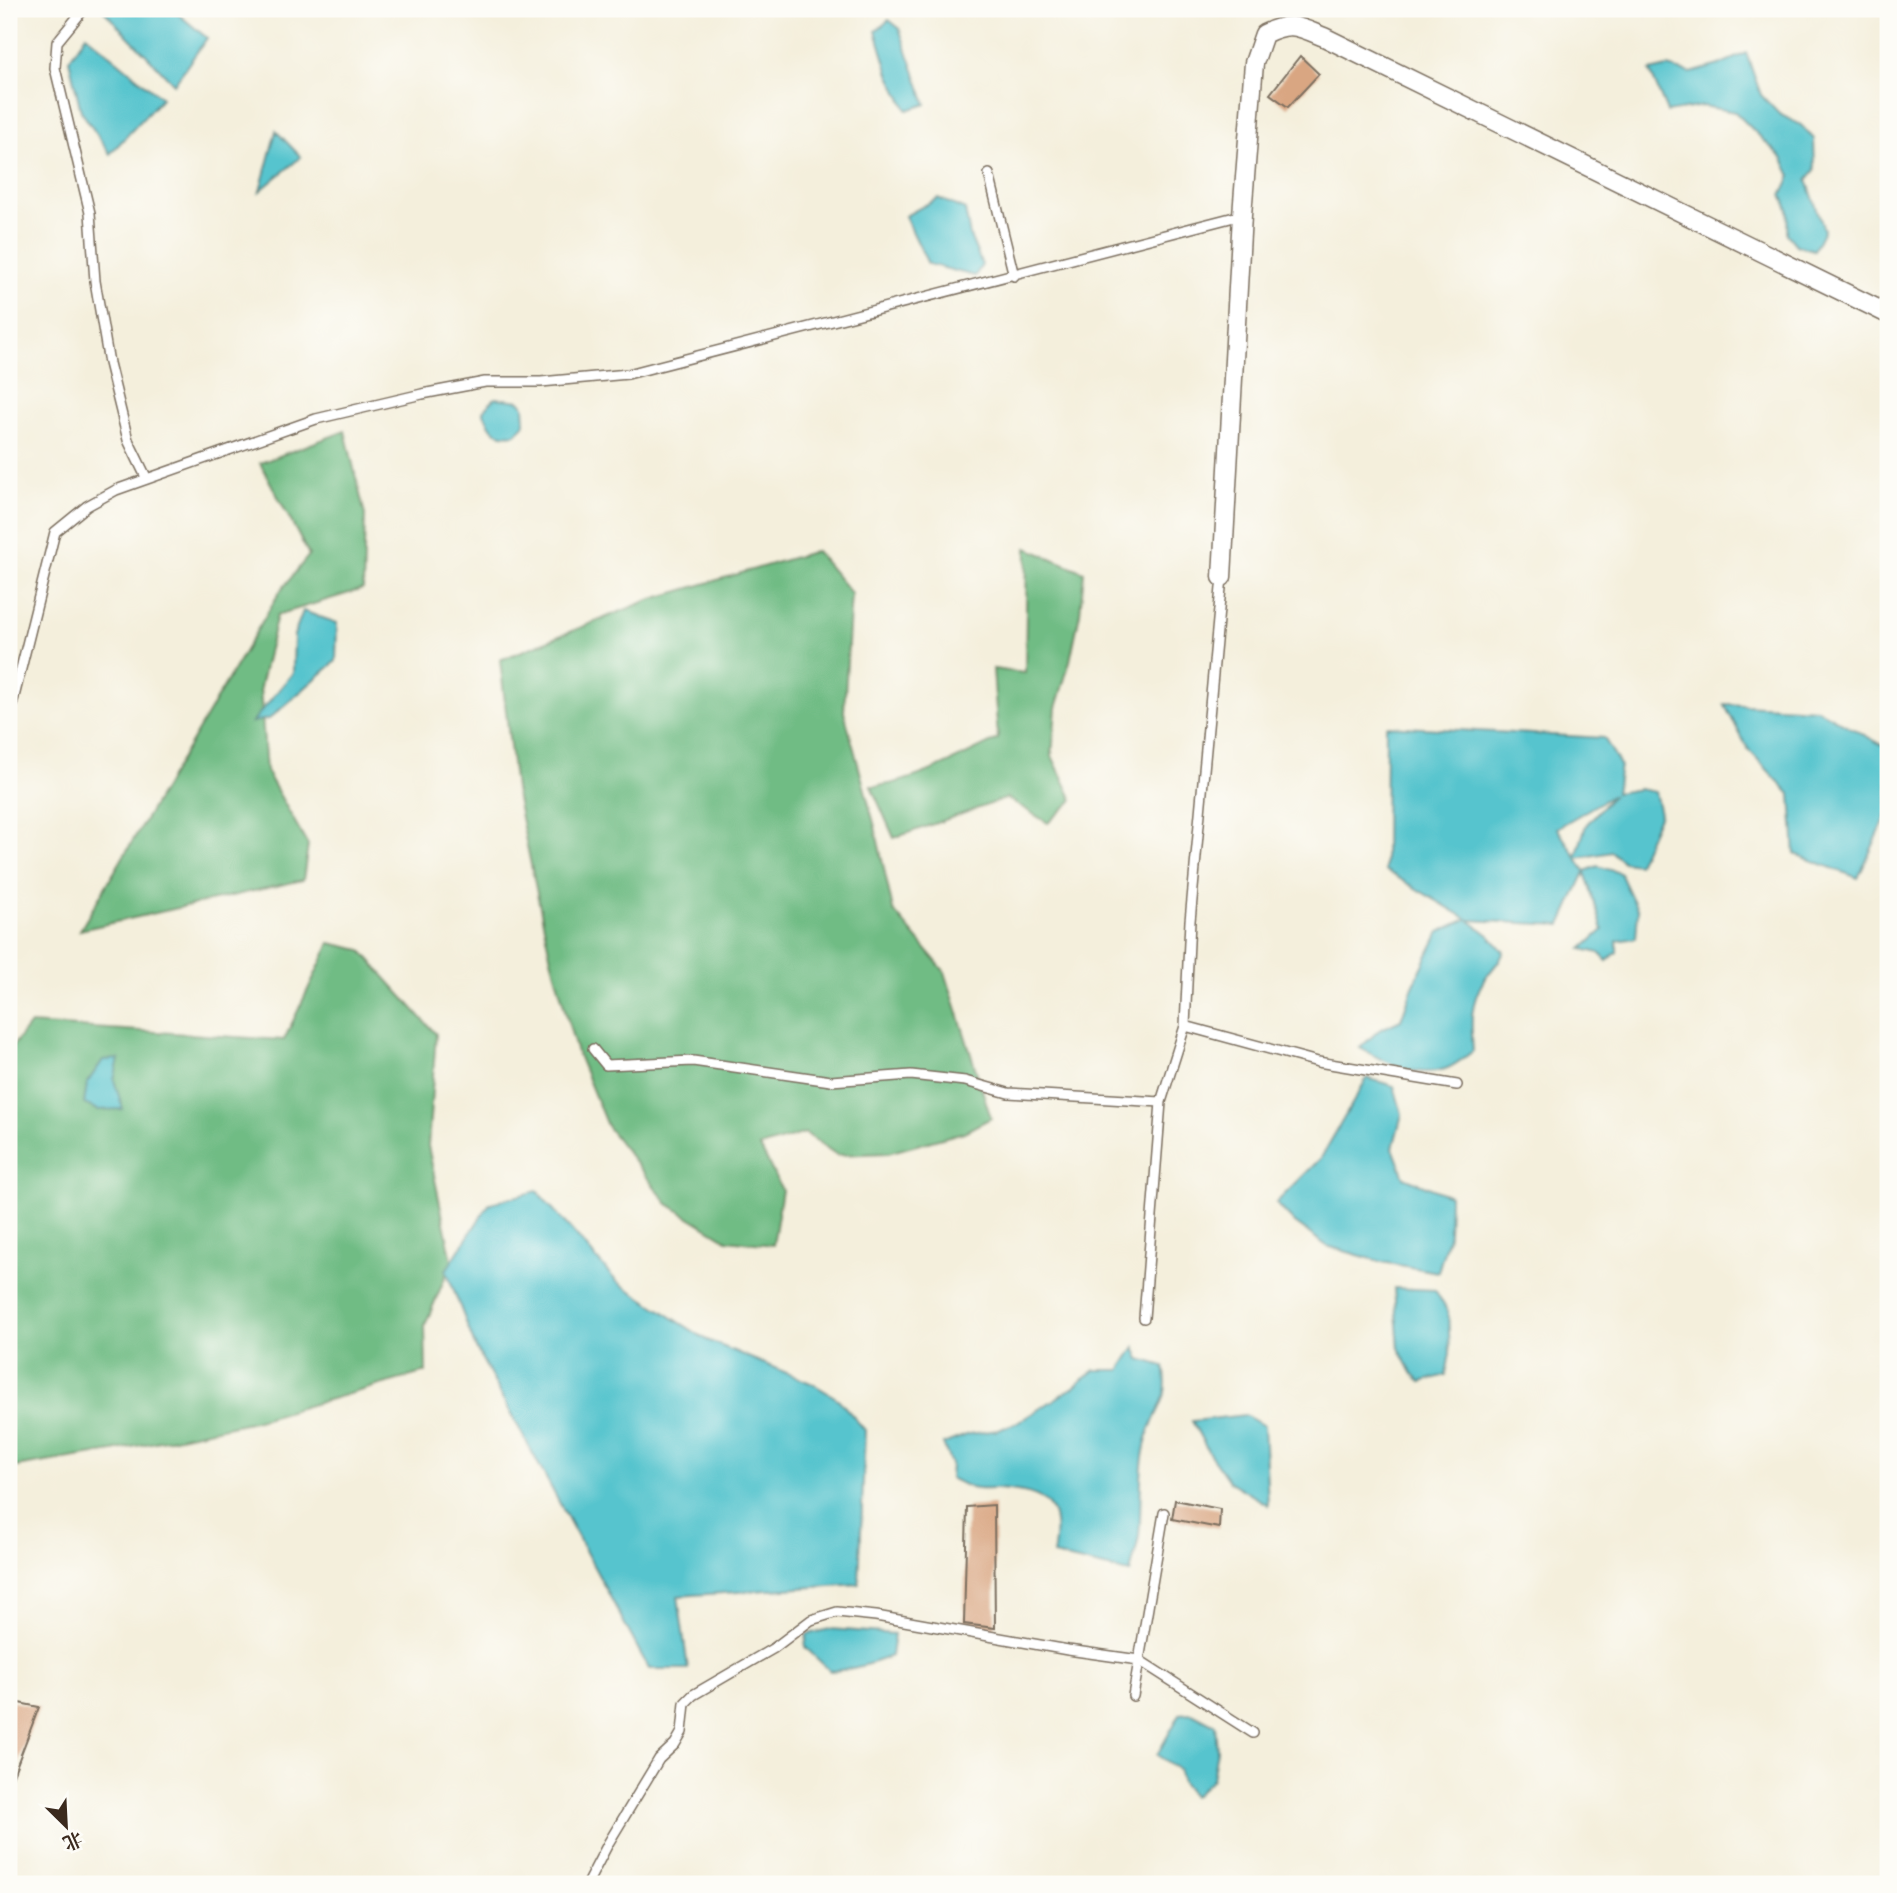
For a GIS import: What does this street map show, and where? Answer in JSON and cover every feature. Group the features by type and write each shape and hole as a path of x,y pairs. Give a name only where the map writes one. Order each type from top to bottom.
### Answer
{"street":[{"path":"1222,577 1242,215 1254,63 1264,34 1282,25 1299,27 1346,48 1888,314"}],"lane":[{"path":"84,9 57,43 55,68 90,213 95,281 109,363 128,440 147,479"},
{"path":"989,174 1014,276"},
{"path":"9,717 55,532 86,506 117,489 316,419 485,382 541,382 628,374 1242,215"},
{"path":"1144,1318 1161,1102 1185,1026 1190,921 1222,577"},
{"path":"1185,1026 1318,1062 1457,1085"},
{"path":"593,1049 606,1065 693,1061 831,1081 911,1075 965,1081 1008,1093 1161,1102"},
{"path":"1133,1696 1164,1513"},
{"path":"587,1884 659,1759 675,1744 682,1732 685,1703 693,1695 774,1648 811,1620 837,1612 876,1616 1139,1660 1253,1733"}],"green space":[{"path":"345,431 365,515 363,589 277,615 260,687 266,771 308,845 303,880 80,930 279,593 309,555 260,463"},
{"path":"1027,548 1084,572 1080,613 1056,708 1052,756 1073,800 1048,823 1007,798 894,838 871,786 885,785 918,775 998,739 993,669 1025,673"},
{"path":"816,551 851,593 844,712 875,827 893,910 945,972 991,1118 964,1132 888,1153 837,1155 805,1133 760,1147 782,1190 773,1245 727,1240 668,1204 607,1126 576,1050 550,955 515,789 500,660 649,600"},
{"path":"330,943 361,950 436,1034 428,1146 452,1261 425,1325 426,1372 254,1421 113,1451 9,1468 9,1051 30,1024 284,1040"}],"water":[{"path":"172,9 207,38 174,84 104,11"},
{"path":"889,20 899,28 926,104 907,110 889,74 876,31"},
{"path":"86,35 162,98 110,154 81,111 69,60"},
{"path":"1746,53 1761,95 1779,114 1801,125 1814,139 1815,170 1807,180 1824,230 1814,250 1796,245 1787,234 1788,209 1782,195 1791,176 1783,159 1735,112 1703,106 1667,112 1650,71 1667,67 1691,73"},
{"path":"276,131 301,157 260,191"},
{"path":"938,198 965,210 970,236 982,265 975,276 928,264 905,216"},
{"path":"495,398 520,401 524,406 525,424 516,434 498,433 488,423 483,411"},
{"path":"303,611 337,623 336,661 269,719 252,722 293,673 294,635"},
{"path":"1724,704 1817,709 1888,748 1888,813 1858,878 1795,854 1791,795 1748,749"},
{"path":"1386,726 1604,738 1620,765 1616,793 1639,789 1655,792 1660,814 1638,864 1623,862 1612,852 1577,858 1585,871 1598,866 1620,873 1638,911 1636,938 1617,941 1617,952 1607,961 1599,953 1582,949 1603,930 1585,872 1561,925 1469,920 1490,936 1504,952 1484,980 1473,1006 1473,1051 1456,1064 1434,1072 1401,1068 1360,1048 1379,1030 1401,1020 1413,986 1439,932 1467,919 1385,870","holes":["1613,795 1586,825 1576,857 1557,828"]},
{"path":"119,1059 114,1080 123,1109 98,1110 84,1104 87,1083 103,1060"},
{"path":"1367,1078 1394,1086 1402,1114 1393,1148 1404,1177 1450,1196 1449,1233 1438,1272 1382,1262 1327,1246 1295,1223 1276,1203 1321,1158"},
{"path":"537,1191 616,1281 707,1340 813,1384 838,1399 865,1430 859,1584 678,1596 688,1669 649,1669 476,1348 446,1270 490,1203"},
{"path":"1394,1288 1435,1290 1448,1312 1450,1353 1446,1375 1421,1382 1411,1371 1399,1348"},
{"path":"1135,1347 1140,1359 1164,1366 1166,1388 1144,1450 1139,1535 1130,1573 1053,1555 1053,1512 1040,1498 1029,1493 971,1488 950,1478 951,1464 943,1444 969,1434 999,1430 1020,1421 1074,1387 1095,1370 1120,1370"},
{"path":"1245,1415 1264,1426 1268,1505 1229,1481 1209,1453 1192,1421"},
{"path":"830,1629 894,1634 891,1656 861,1666 830,1671 805,1647 807,1634"},
{"path":"1192,1713 1215,1725 1217,1750 1212,1779 1193,1797 1182,1782 1178,1769 1157,1755 1180,1714"}],"building":[{"path":"1300,56 1319,74 1288,107 1270,94"},
{"path":"1175,1500 1220,1509 1219,1528 1172,1519"},
{"path":"994,1505 995,1628 964,1624 967,1507"},
{"path":"9,1701 39,1707 10,1783 9,1783"}]}
